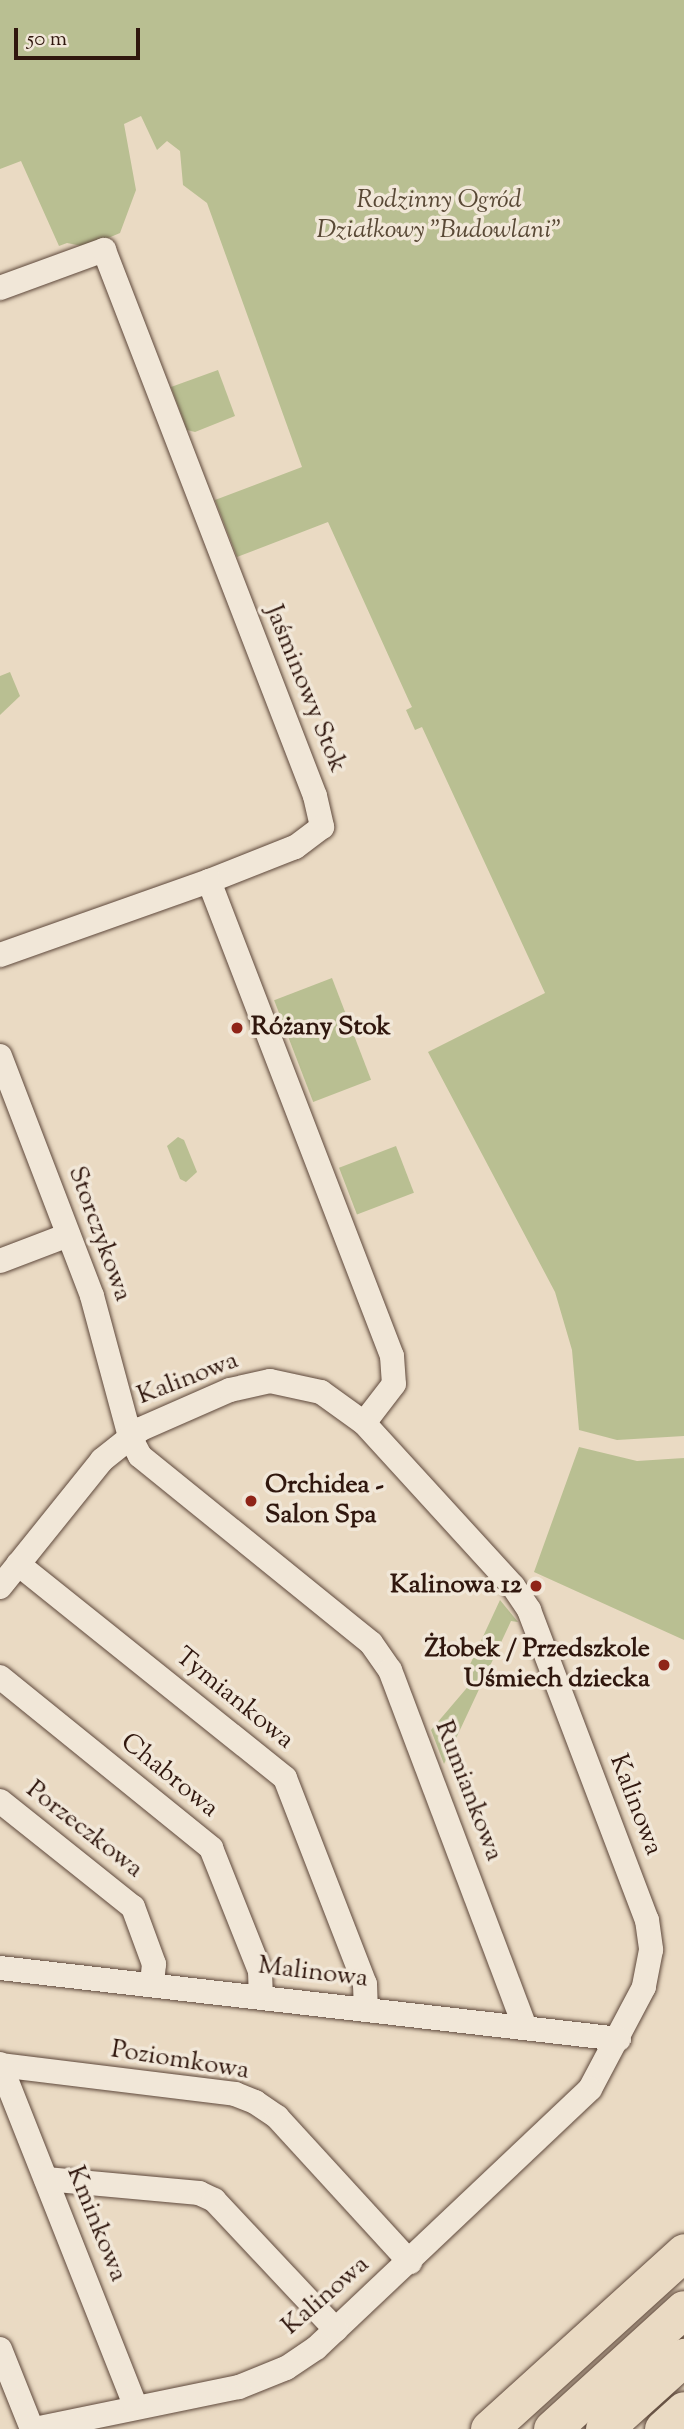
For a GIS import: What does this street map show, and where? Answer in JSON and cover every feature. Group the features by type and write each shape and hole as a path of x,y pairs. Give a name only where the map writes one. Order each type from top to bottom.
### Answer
{"highway":[{"path":"489,2429 684,2252"},
{"path":"552,2429 684,2309"},
{"path":"604,2429 684,2357"},
{"path":"663,2429 684,2410"}],"street":[{"name":"Jaśminowy Stok","path":"0,288 104,250 315,796 321,827 295,847 209,881 0,955"},
{"path":"209,881 392,1356 394,1384 364,1423"},
{"name":"Storczykowa","path":"0,1056 8,1099 68,1236 112,1359 130,1437"},
{"path":"0,1261 68,1236"},
{"name":"Kalinowa","path":"0,1587 102,1460 130,1437 230,1390 270,1381 320,1392 364,1423 513,1586 529,1610 647,1920 651,1950 644,1987 619,2039 590,2089 410,2262 310,2352 261,2379 33,2429"},
{"name":"Rumiankowa","path":"130,1437 140,1456 371,1643 390,1670 525,2027"},
{"name":"Tymiankowa","path":"18,1564 285,1778 365,1984 366,2010"},
{"name":"Chabrowa","path":"0,1677 211,1848 260,1971 261,1997"},
{"name":"Porzeczkowa","path":"0,1801 133,1907 154,1964 152,1984"},
{"name":"Malinowa","path":"0,1968 619,2039"},
{"name":"Poziomkowa","path":"0,2065 235,2094 255,2102 277,2117 410,2262"},
{"name":"Kminkowa","path":"0,2065 136,2407"},
{"path":"46,2179 199,2193 214,2200 337,2330"},
{"path":"0,2349 33,2429"}],"green space":[{"name":"Rodzinny Ogród Działkowy \"Budowlani\"","path":"0,0 684,0 684,1436 617,1440 579,1430 572,1350 555,1292 428,1052 545,993 422,727 415,730 406,710 412,707 328,522 237,557 215,500 302,467 207,203 183,185 180,151 167,141 157,150 141,116 124,124 136,190 120,233 87,247 67,243 59,246 21,161 0,169"},
{"path":"218,370 235,416 195,432 187,430 171,387"},
{"path":"10,672 20,696 0,715 0,676"},
{"path":"332,978 371,1080 313,1102 274,1000"},
{"path":"178,1137 184,1140 197,1172 186,1182 180,1179 167,1146"},
{"path":"396,1146 414,1193 357,1215 339,1168"},
{"path":"579,1447 637,1461 684,1458 684,1640 534,1572"},
{"path":"500,1600 518,1622 511,1621 444,1764 431,1730 471,1683 467,1671"}],"place":[{"name":"Różany Stok","path":"237,1028"},
{"name":"Orchidea - Salon Spa","path":"251,1501"},
{"name":"Kalinowa 12","path":"536,1586"},
{"name":"Żłobek / Przedszkole Uśmiech dziecka","path":"664,1665"}]}
